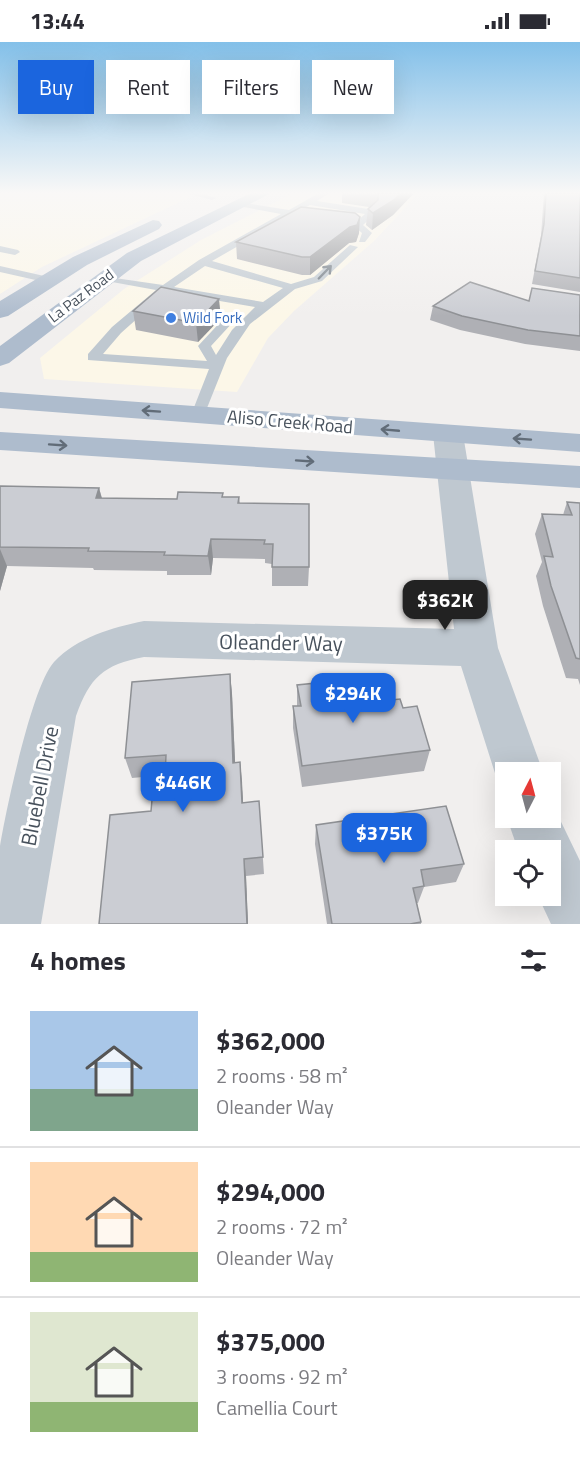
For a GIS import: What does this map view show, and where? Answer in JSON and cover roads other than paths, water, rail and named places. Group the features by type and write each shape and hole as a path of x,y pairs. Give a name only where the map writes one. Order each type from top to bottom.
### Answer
{"main road":[{"name":"La Paz Road","path":"0,312 80,261 135,234"},
{"path":"134,257 138,245 159,234"},
{"name":"La Paz Road","path":"0,358 134,257 177,234"},
{"name":"Aliso Creek Road","path":"0,400 198,415 451,452 580,477"},
{"name":"Aliso Creek Road","path":"0,441 451,452 580,443"}],"street":[{"path":"451,452 477,648 515,762"},
{"name":"Oleander Way","path":"89,658 115,645 144,639 477,648"},
{"name":"Bluebell Drive","path":"12,924 53,716 68,678 89,658"},
{"path":"561,883 580,921"}],"lane":[{"path":"216,366 93,357 106,339 166,289 202,262 257,234"},
{"path":"362,240 366,234"},
{"path":"198,415 216,366 232,339 256,312 291,286 318,279 353,247"},
{"path":"0,249 15,252"},
{"path":"202,262 291,286"},
{"path":"0,269 49,280"},
{"path":"105,278 266,306"},
{"path":"154,299 231,315 231,319 204,346 216,366"}],"place":[{"name":"Wild Fork","path":"171,318"}]}
